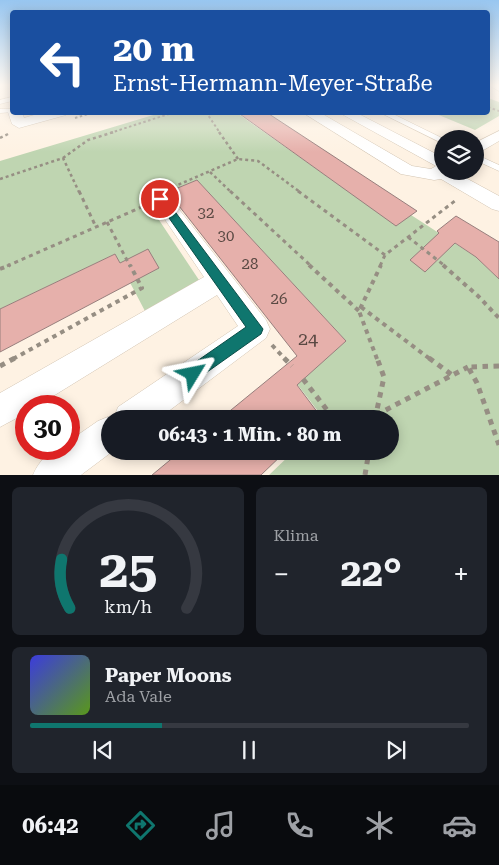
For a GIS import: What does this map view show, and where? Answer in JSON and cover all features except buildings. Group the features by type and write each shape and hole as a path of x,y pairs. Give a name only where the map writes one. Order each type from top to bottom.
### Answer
{"street":[{"path":"15,115 19,124 50,115"},
{"path":"313,115 406,170 434,175"},
{"path":"349,115 434,163"},
{"path":"484,144 499,135"},
{"path":"459,180 499,204"},
{"path":"143,410 256,329 160,199"},
{"path":"0,411 220,280"},
{"path":"51,475 101,439"}],"lane":[{"path":"388,115 434,137"},
{"path":"484,161 499,168"}],"path":[{"path":"0,179 63,158 88,140 167,115"},
{"path":"208,115 238,159"},
{"path":"63,158 96,227"},
{"path":"0,269 160,199 157,194 238,159 258,162 385,255"},
{"path":"210,172 360,309 452,375"},
{"path":"377,410 384,377 360,309 385,255 471,189"},
{"path":"0,366 142,288 107,222"},
{"path":"408,237 480,296 499,318"},
{"path":"389,410 468,367 499,366"},
{"path":"468,367 480,391 499,445"},
{"path":"303,379 327,410"},
{"path":"365,475 368,460"}],"green space":[{"path":"490,107 499,107 499,116 475,130 439,115 490,115"},
{"path":"153,115 240,115 396,225 411,215 476,257 499,279 499,475 269,475 285,460 399,460 399,410 317,410 297,384 346,341 197,180 147,202 199,280 146,313 115,254 0,309 0,161"}],"route":[{"path":"160,199 256,329 193,374"}]}
